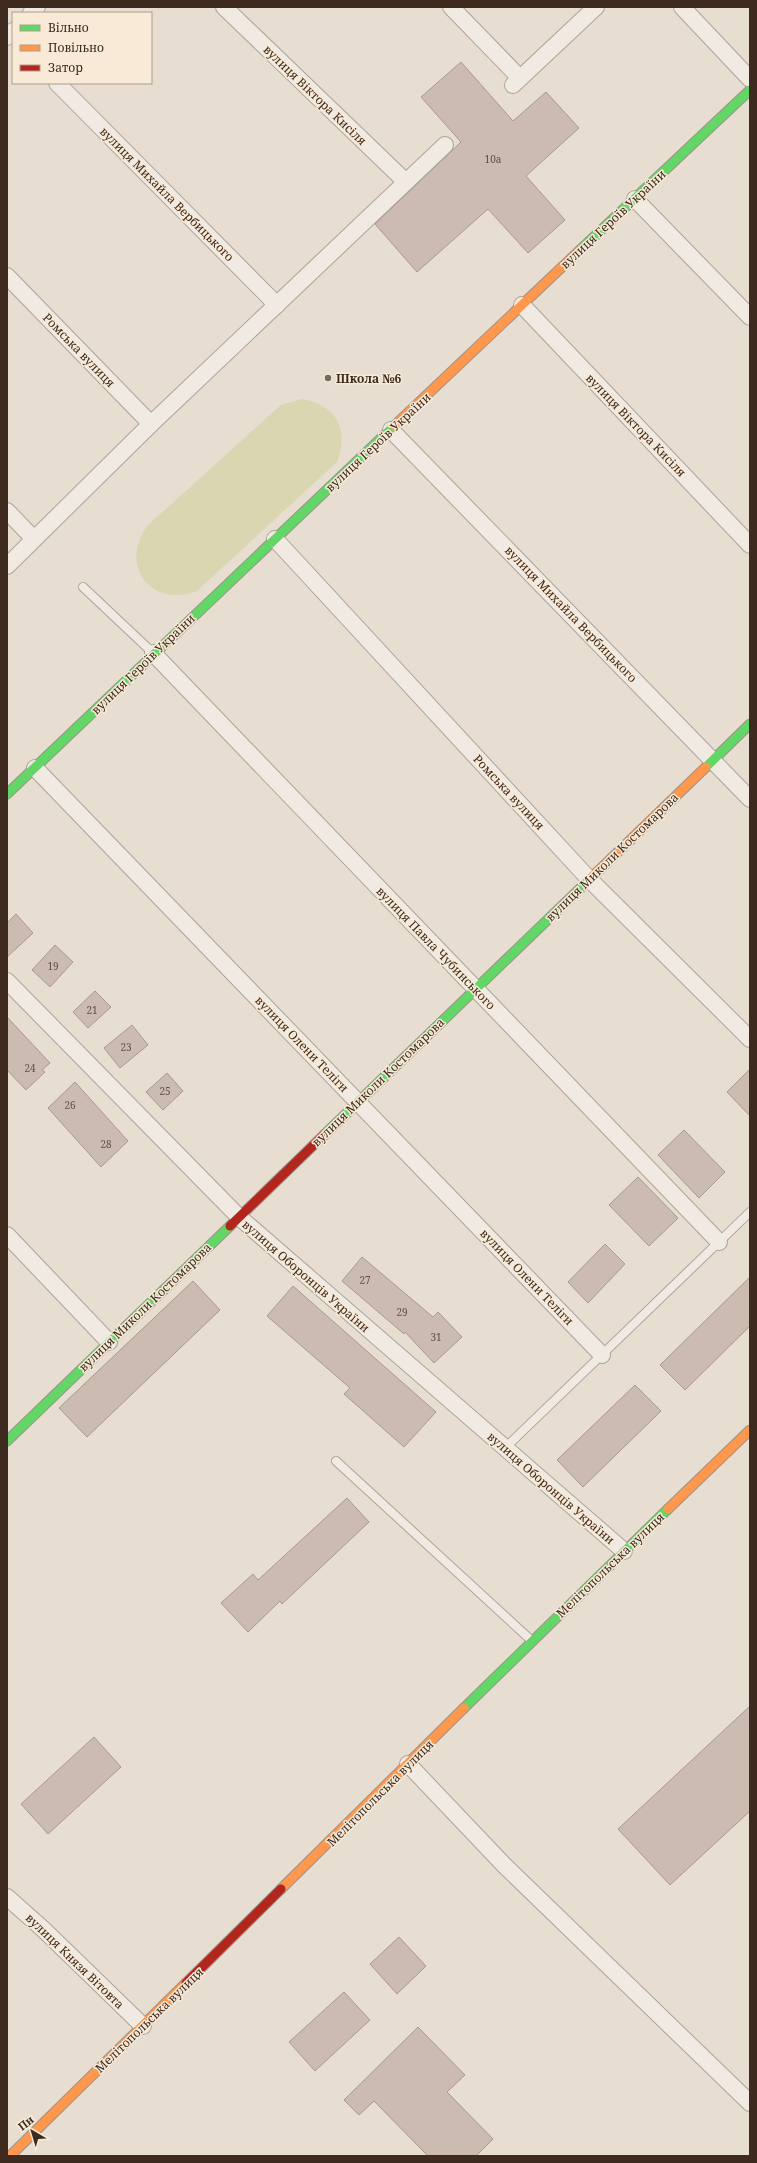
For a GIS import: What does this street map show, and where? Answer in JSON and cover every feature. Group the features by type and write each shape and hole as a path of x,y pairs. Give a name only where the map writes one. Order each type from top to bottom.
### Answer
{"street":[{"name":"вулиця Віктора Кисіля","path":"224,7 406,182"},
{"path":"451,7 517,82 596,7"},
{"path":"682,7 750,79"},
{"name":"вулиця Михайла Вербицького","path":"58,84 276,305"},
{"name":"вулиця Героїв України","path":"7,794 153,653 750,90"},
{"path":"7,566 151,424 445,145"},
{"path":"635,199 750,317"},
{"name":"Ромська вулиця","path":"7,276 151,424"},
{"name":"вулиця Віктора Кисіля","path":"522,305 750,545"},
{"name":"вулиця Михайла Вербицького","path":"391,430 750,799"},
{"path":"7,511 34,539"},
{"name":"Ромська вулиця","path":"275,539 589,878 750,1039"},
{"name":"вулиця Павла Чубинського","path":"153,653 719,1242"},
{"name":"вулиця Миколи Костомарова","path":"7,1440 750,724"},
{"name":"вулиця Олени Теліги","path":"35,768 602,1355"},
{"name":"вулиця Оборонців України","path":"7,981 239,1217 624,1552"},
{"path":"7,1235 109,1342"},
{"name":"Мелітопольська вулиця","path":"10,2156 532,1642 750,1430"},
{"path":"408,1764 505,1866 750,2103"},
{"name":"вулиця Князя Вітовта","path":"7,1897 43,1929 143,2026"}],"lane":[{"path":"83,587 153,653"},
{"path":"505,1448 750,1212"},
{"path":"336,1461 532,1642"}],"shaded area":[{"path":"301,399 323,406 337,420 341,429 342,439 341,450 337,462 197,591 180,595 165,594 153,588 144,579 138,568 136,554 140,540 148,525 281,405"}],"building":[{"path":"461,62 513,121 546,92 579,128 526,176 565,220 528,253 488,209 417,272 375,224 461,142 421,97"},
{"path":"16,914 33,933 7,957 7,923"},
{"path":"55,945 73,962 50,987 32,970"},
{"path":"95,991 111,1007 88,1028 73,1012"},
{"path":"7,1017 50,1063 42,1070 45,1072 26,1090 7,1070"},
{"path":"132,1025 148,1045 120,1068 104,1048"},
{"path":"750,1069 750,1116 727,1092"},
{"path":"167,1073 183,1091 163,1110 146,1092"},
{"path":"75,1082 128,1141 101,1167 48,1108"},
{"path":"684,1130 725,1172 699,1198 658,1155"},
{"path":"638,1177 678,1218 649,1246 609,1205"},
{"path":"605,1244 625,1264 588,1303 568,1282"},
{"path":"362,1257 433,1317 438,1312 462,1337 434,1363 405,1332 404,1334 342,1281"},
{"path":"750,1277 750,1326 685,1390 660,1365"},
{"path":"193,1281 220,1310 87,1437 59,1408"},
{"path":"293,1286 436,1412 404,1447 344,1394 350,1388 267,1316"},
{"path":"635,1385 661,1411 583,1487 557,1460"},
{"path":"347,1498 369,1522 282,1604 280,1601 248,1632 221,1603 253,1574 258,1580"},
{"path":"750,1706 750,1811 670,1885 618,1829"},
{"path":"94,1737 121,1767 48,1834 21,1804"},
{"path":"399,1937 426,1966 397,1994 370,1964"},
{"path":"344,1992 370,2020 315,2071 289,2042"},
{"path":"418,2027 465,2075 447,2092 493,2139 476,2156 428,2156 374,2101 359,2115 344,2100"}],"traffic: fast":[{"path":"580,250 750,90"},
{"path":"7,794 394,426"},
{"path":"706,767 750,724"},
{"path":"324,1135 592,877"},
{"path":"7,1441 230,1226"},
{"path":"464,1708 668,1509"}],"traffic: slow":[{"path":"394,426 580,250"},
{"path":"592,877 706,767"},
{"path":"668,1509 750,1430"},
{"path":"281,1889 464,1708"},
{"path":"10,2156 186,1983"}],"traffic: jam":[{"path":"230,1226 324,1135"},
{"path":"186,1983 281,1889"}],"place":[{"name":"Школа №6","path":"328,378"}]}
